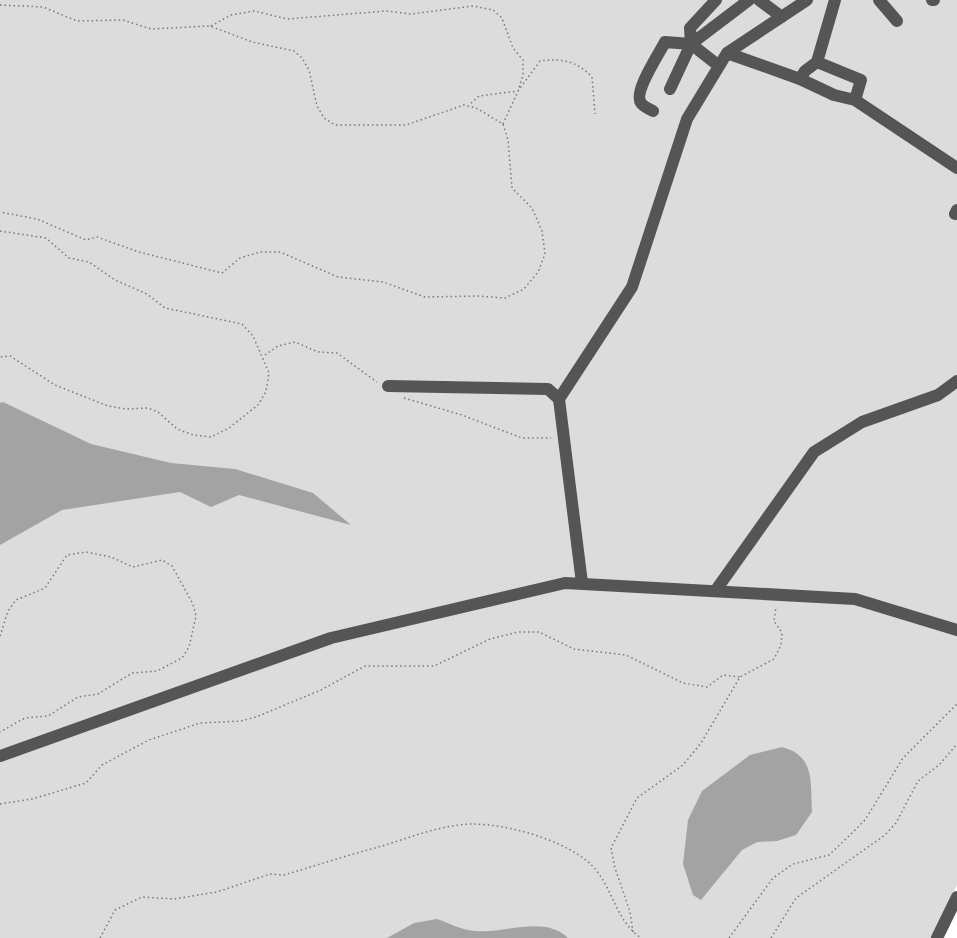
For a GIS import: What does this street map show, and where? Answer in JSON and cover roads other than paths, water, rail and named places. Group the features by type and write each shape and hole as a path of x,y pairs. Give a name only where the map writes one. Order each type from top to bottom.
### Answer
{"street":[{"path":"670,89 692,44 748,0"},
{"path":"759,0 782,16"},
{"path":"582,583 559,399 632,287 687,119 727,53 807,0"},
{"path":"800,79 817,62 835,0"},
{"path":"879,0 897,21"},
{"path":"692,44 690,28 715,1 729,13"},
{"path":"653,111 642,104 639,97 641,87 665,42 692,44 719,66"},
{"path":"727,53 800,79 834,95 855,100 957,168"},
{"path":"817,62 861,80 855,100"},
{"path":"716,590 814,452 861,422 938,395 957,381"},
{"path":"388,386 548,389 559,399"},
{"path":"0,756 332,638 565,582 855,598 957,630"},
{"path":"937,938 957,897"}]}
